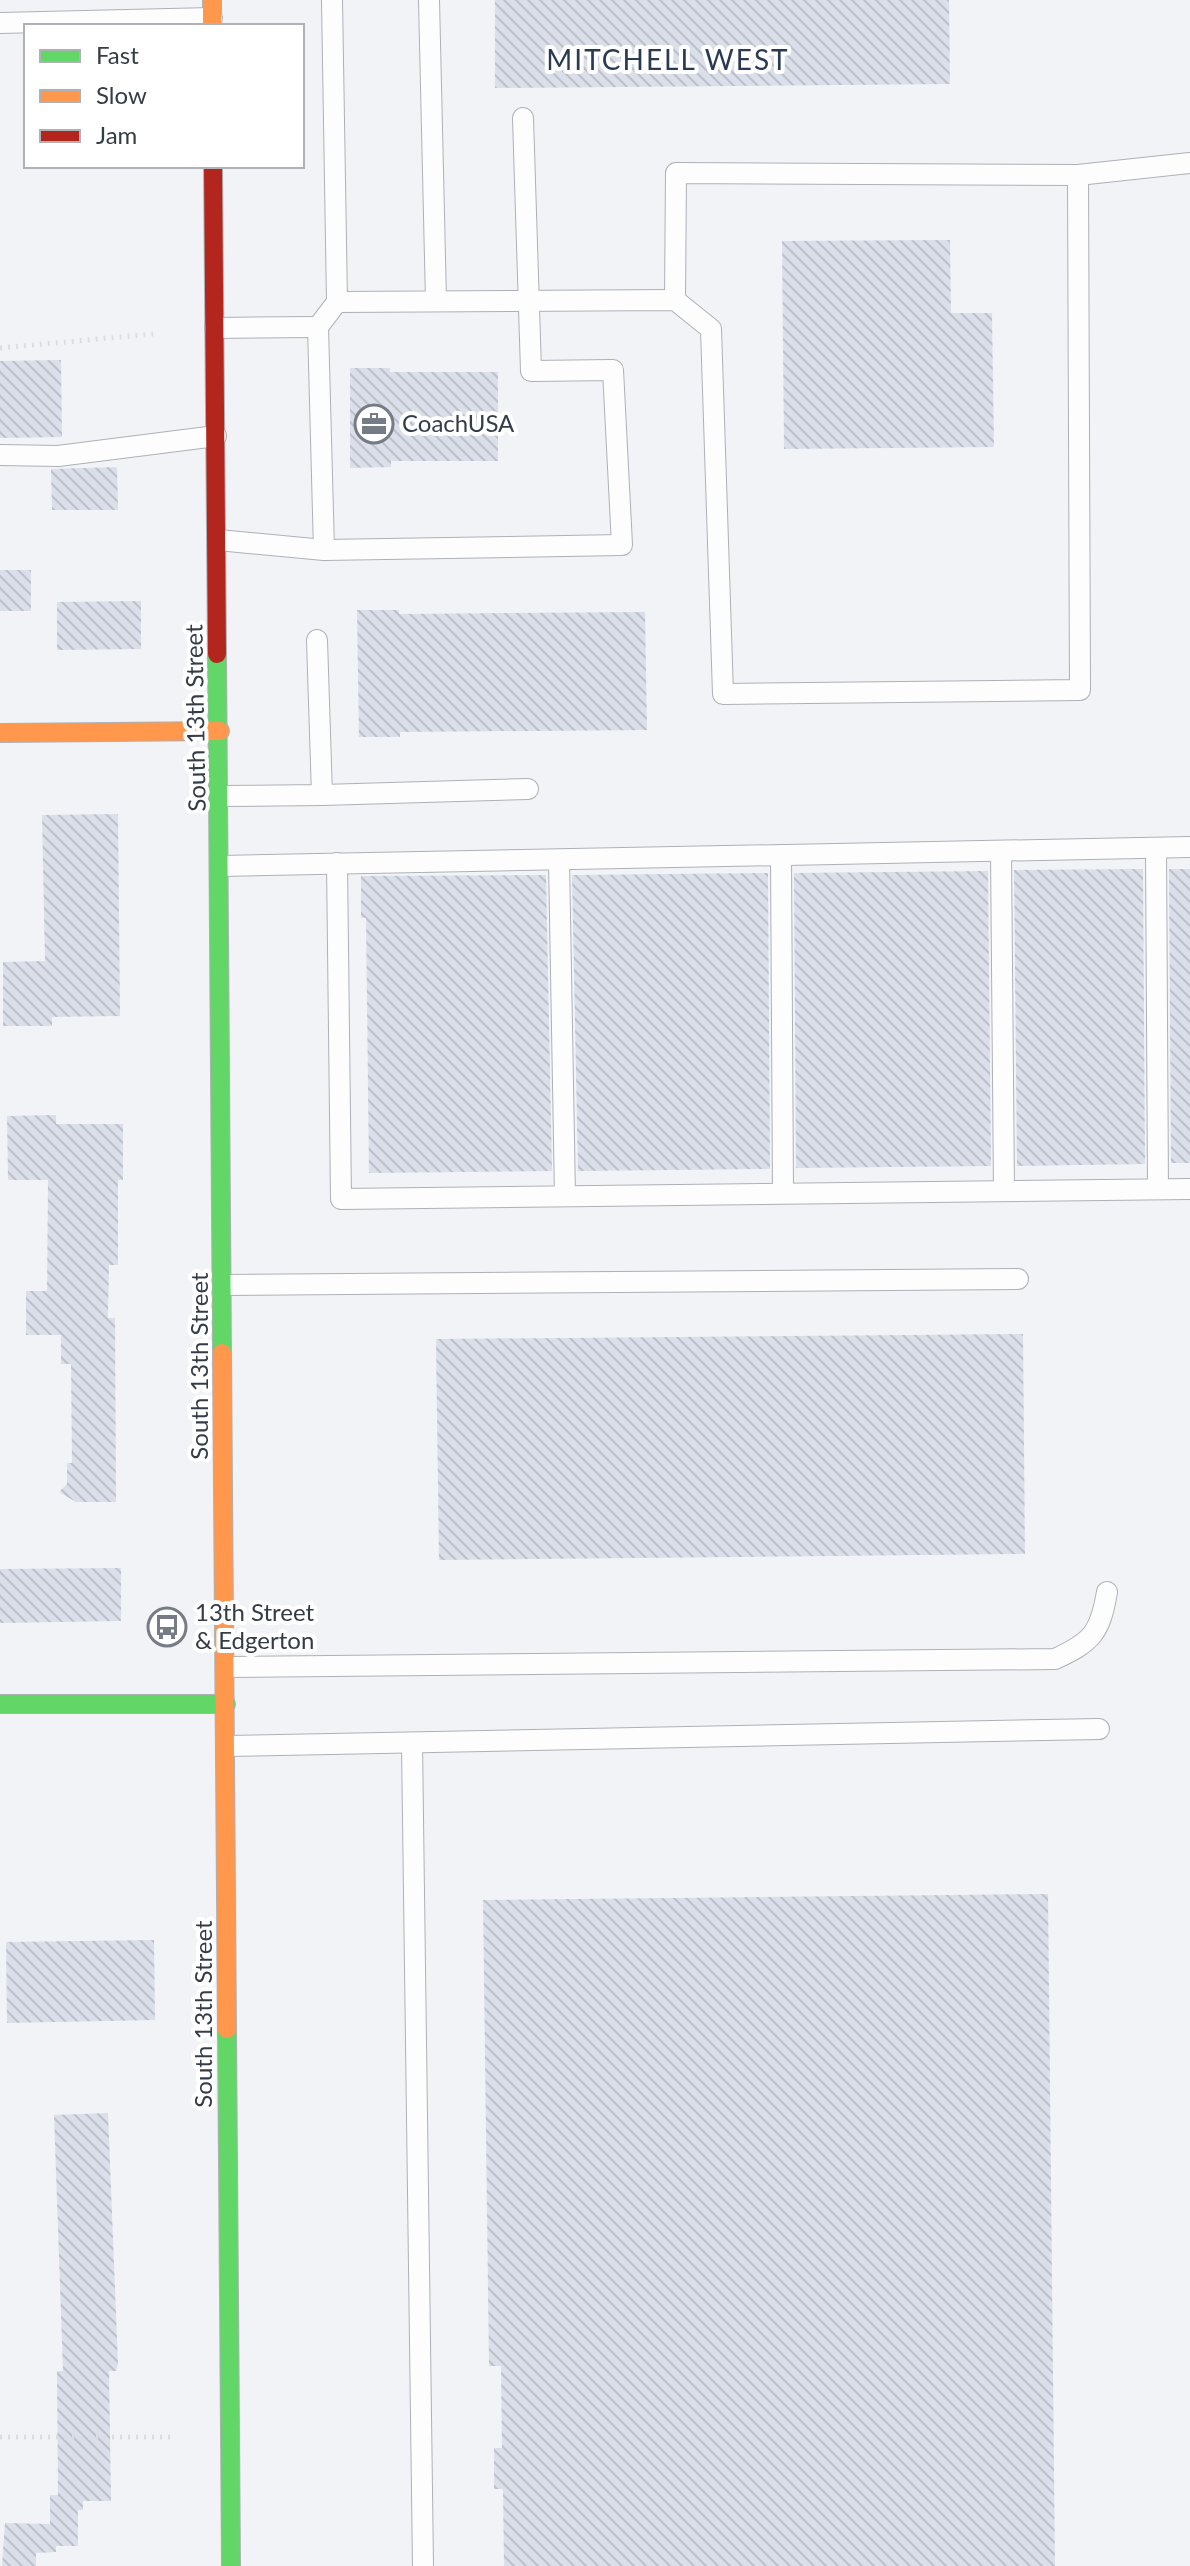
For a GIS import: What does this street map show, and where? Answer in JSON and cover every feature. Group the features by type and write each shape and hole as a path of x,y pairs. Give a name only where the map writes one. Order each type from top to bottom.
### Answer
{"street":[{"name":"South 13th Street","path":"213,168 221,796 231,2566"},
{"path":"0,733 220,731"},
{"path":"0,1704 226,1704"}],"lane":[{"path":"324,550 318,327 337,302 332,0"},
{"path":"429,0 436,301"},
{"path":"0,23 212,15"},
{"path":"218,540 324,550 622,545 613,370 531,371 523,118"},
{"path":"675,300 676,173 1078,175 1190,163"},
{"path":"337,302 675,300 711,329 723,694 1080,690 1078,175"},
{"path":"215,328 318,327"},
{"path":"0,455 58,456 216,436"},
{"path":"317,640 322,795"},
{"path":"221,796 528,789"},
{"path":"220,866 1190,847"},
{"path":"1156,848 1158,1189"},
{"path":"1001,851 1004,1191"},
{"path":"781,855 783,1193"},
{"path":"559,860 565,1196"},
{"path":"337,863 341,1199 1190,1189"},
{"path":"223,1285 1018,1279"},
{"path":"226,1667 1055,1659 1084,1646 1102,1621 1107,1592"},
{"path":"226,1746 1099,1729"},
{"path":"412,1743 423,2566"}],"path":[{"path":"0,348 153,334"},
{"path":"0,2437 172,2437"}],"building":[{"path":"495,0 949,0 950,84 495,88"},
{"path":"950,240 951,313 992,313 994,447 784,449 782,241"},
{"path":"61,360 62,437 0,438 0,361"},
{"path":"350,368 390,368 390,372 498,372 498,461 391,461 391,467 350,468"},
{"path":"117,467 118,510 52,510 51,469"},
{"path":"0,570 31,570 31,611 0,611"},
{"path":"141,601 141,649 57,650 57,602"},
{"path":"357,610 399,610 399,614 645,612 647,730 400,732 400,737 359,737"},
{"path":"118,814 120,1016 52,1017 52,1026 3,1026 3,962 45,961 42,815"},
{"path":"1143,869 1145,1164 1017,1166 1014,870"},
{"path":"1169,869 1190,869 1190,1163 1171,1163"},
{"path":"988,871 991,1166 796,1168 794,873"},
{"path":"768,873 770,1169 578,1171 572,875"},
{"path":"546,875 552,1171 369,1173 366,918 361,918 361,876"},
{"path":"56,1115 56,1124 123,1124 123,1180 118,1180 118,1265 109,1265 108,1318 115,1318 116,1502 76,1502 59,1492 67,1484 67,1463 72,1463 71,1364 61,1364 61,1335 26,1335 26,1291 47,1291 48,1180 8,1180 7,1116"},
{"path":"1023,1334 1025,1554 439,1560 436,1339"},
{"path":"121,1568 121,1621 0,1623 0,1569"},
{"path":"1048,1894 1055,2566 504,2566 503,2489 494,2489 494,2448 502,2448 501,2366 489,2366 483,1900"},
{"path":"154,1940 155,2020 7,2023 6,1942"},
{"path":"108,2113 118,2364 116,2371 109,2371 111,2501 83,2501 83,2510 78,2510 78,2546 56,2546 56,2552 36,2553 36,2566 2,2566 5,2523 50,2524 50,2495 58,2495 57,2371 63,2371 54,2115"}],"traffic: fast":[{"path":"217,654 222,1353"},
{"path":"0,1704 226,1704"},
{"path":"227,2029 231,2566"}],"traffic: slow":[{"path":"212,0 212,24"},
{"path":"0,733 220,731"},
{"path":"222,1353 227,2029"}],"traffic: jam":[{"path":"213,168 217,654"}],"place":[{"name":"CoachUSA","path":"374,424"},
{"name":"13th Street & Edgerton","path":"167,1627"}],"district":[{"name":"MITCHELL WEST","path":"668,60"}]}
